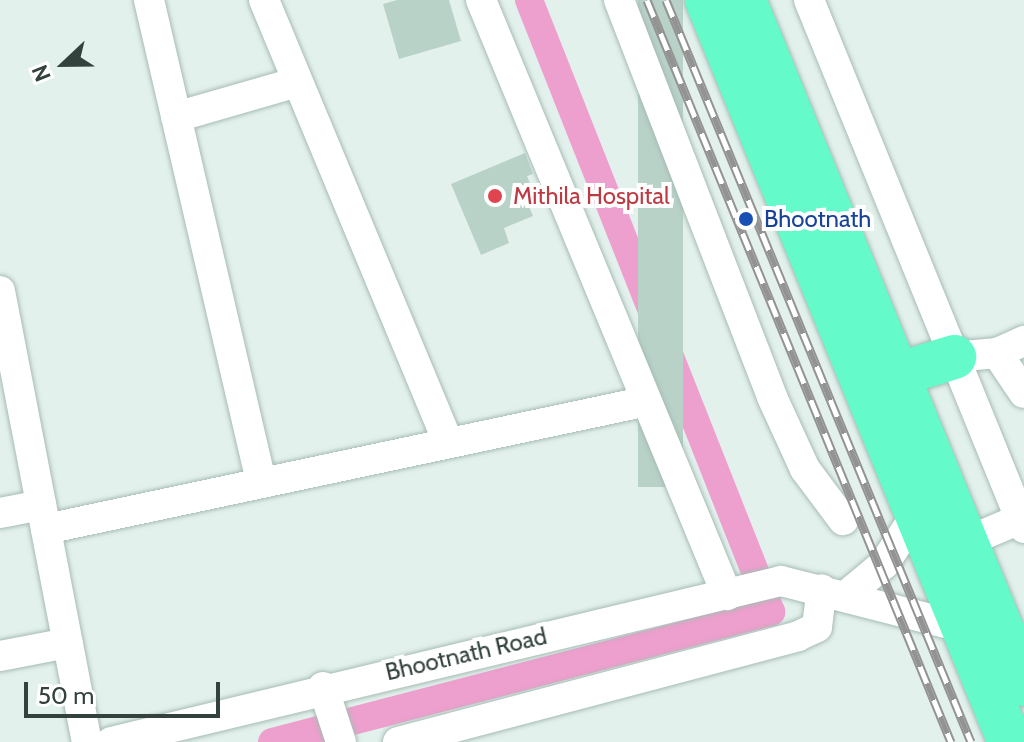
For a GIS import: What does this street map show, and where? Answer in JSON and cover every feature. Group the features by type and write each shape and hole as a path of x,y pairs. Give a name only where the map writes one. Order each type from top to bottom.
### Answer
{"highway":[{"path":"707,0 1010,742"},
{"path":"744,0 1024,684"},
{"path":"896,375 954,357"}],"street":[{"path":"149,0 261,483"},
{"path":"264,0 448,443"},
{"path":"481,0 643,402 731,594"},
{"path":"619,0 772,397 805,469 843,520"},
{"path":"809,0 1022,523 980,536"},
{"path":"176,117 297,82"},
{"path":"0,291 7,369 44,517 87,742"},
{"path":"954,357 1010,347 1024,393"},
{"path":"0,513 44,517 261,483 643,402"},
{"path":"398,742 798,636 817,627 835,591 884,564 917,513"},
{"path":"835,591 908,568"},
{"name":"Bhootnath Road","path":"111,742 326,694 772,583 835,591 966,628"},
{"path":"0,656 68,643"},
{"path":"326,694 341,742"}],"building":[{"path":"397,0 449,0 461,41 399,59 383,4"},
{"path":"638,0 683,0 683,487 638,487"},
{"path":"525,153 533,174 527,176 536,198 527,202 533,216 504,228 509,243 481,255 451,184"}],"waterway":[{"path":"272,742 771,612 529,0"}],"railway":[{"path":"647,0 951,742"},
{"path":"666,0 971,742"}],"place":[{"name":"Mithila Hospital","path":"495,196"},
{"name":"Bhootnath","path":"746,219"}]}
